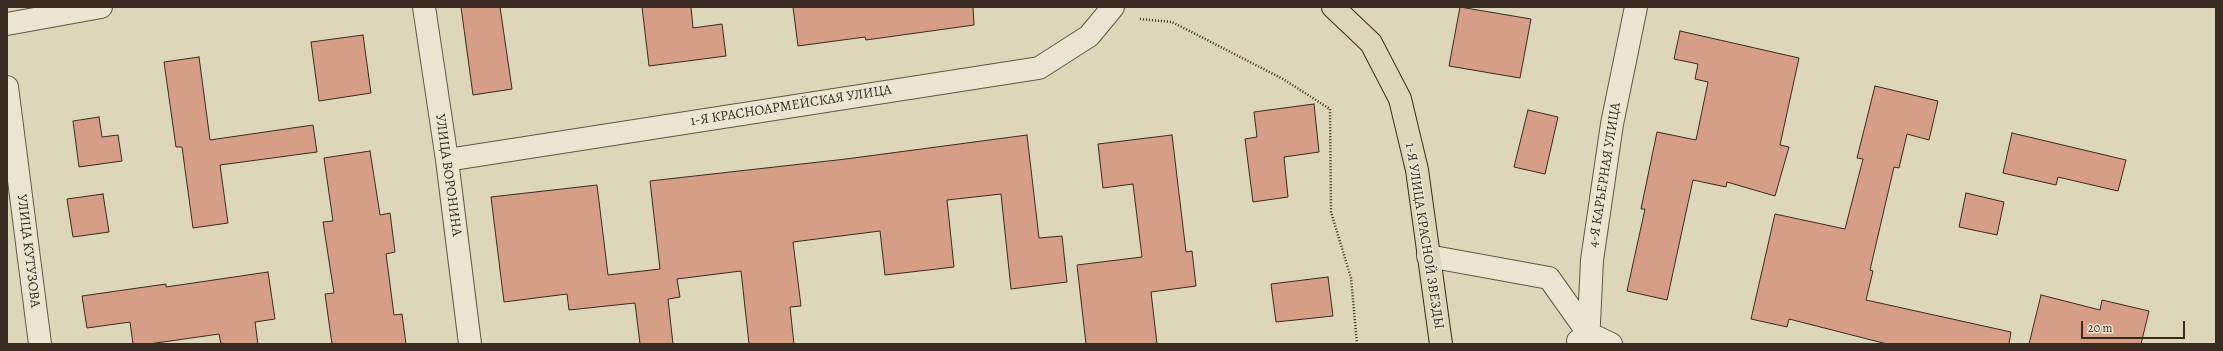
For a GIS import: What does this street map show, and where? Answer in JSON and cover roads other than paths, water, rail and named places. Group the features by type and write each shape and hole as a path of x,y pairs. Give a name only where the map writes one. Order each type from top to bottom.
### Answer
{"main road":[{"name":"1-Я УЛИЦА КРАСНОЙ ЗВЕЗДЫ","path":"1333,7 1371,43 1400,99 1417,170 1440,344"}],"street":[{"path":"7,24 101,7"},
{"name":"УЛИЦА ВОРОНИНА","path":"424,7 447,160 470,344"},
{"name":"4-Я КАРЬЕРНАЯ УЛИЦА","path":"1584,340 1592,260 1612,124 1636,7"},
{"name":"1-Я КРАСНОАРМЕЙСКАЯ УЛИЦА","path":"447,160 1039,68 1089,36 1109,11"},
{"name":"УЛИЦА КУТУЗОВА","path":"7,87 40,344"},
{"path":"1428,256 1549,278 1584,340 1611,344"}]}
